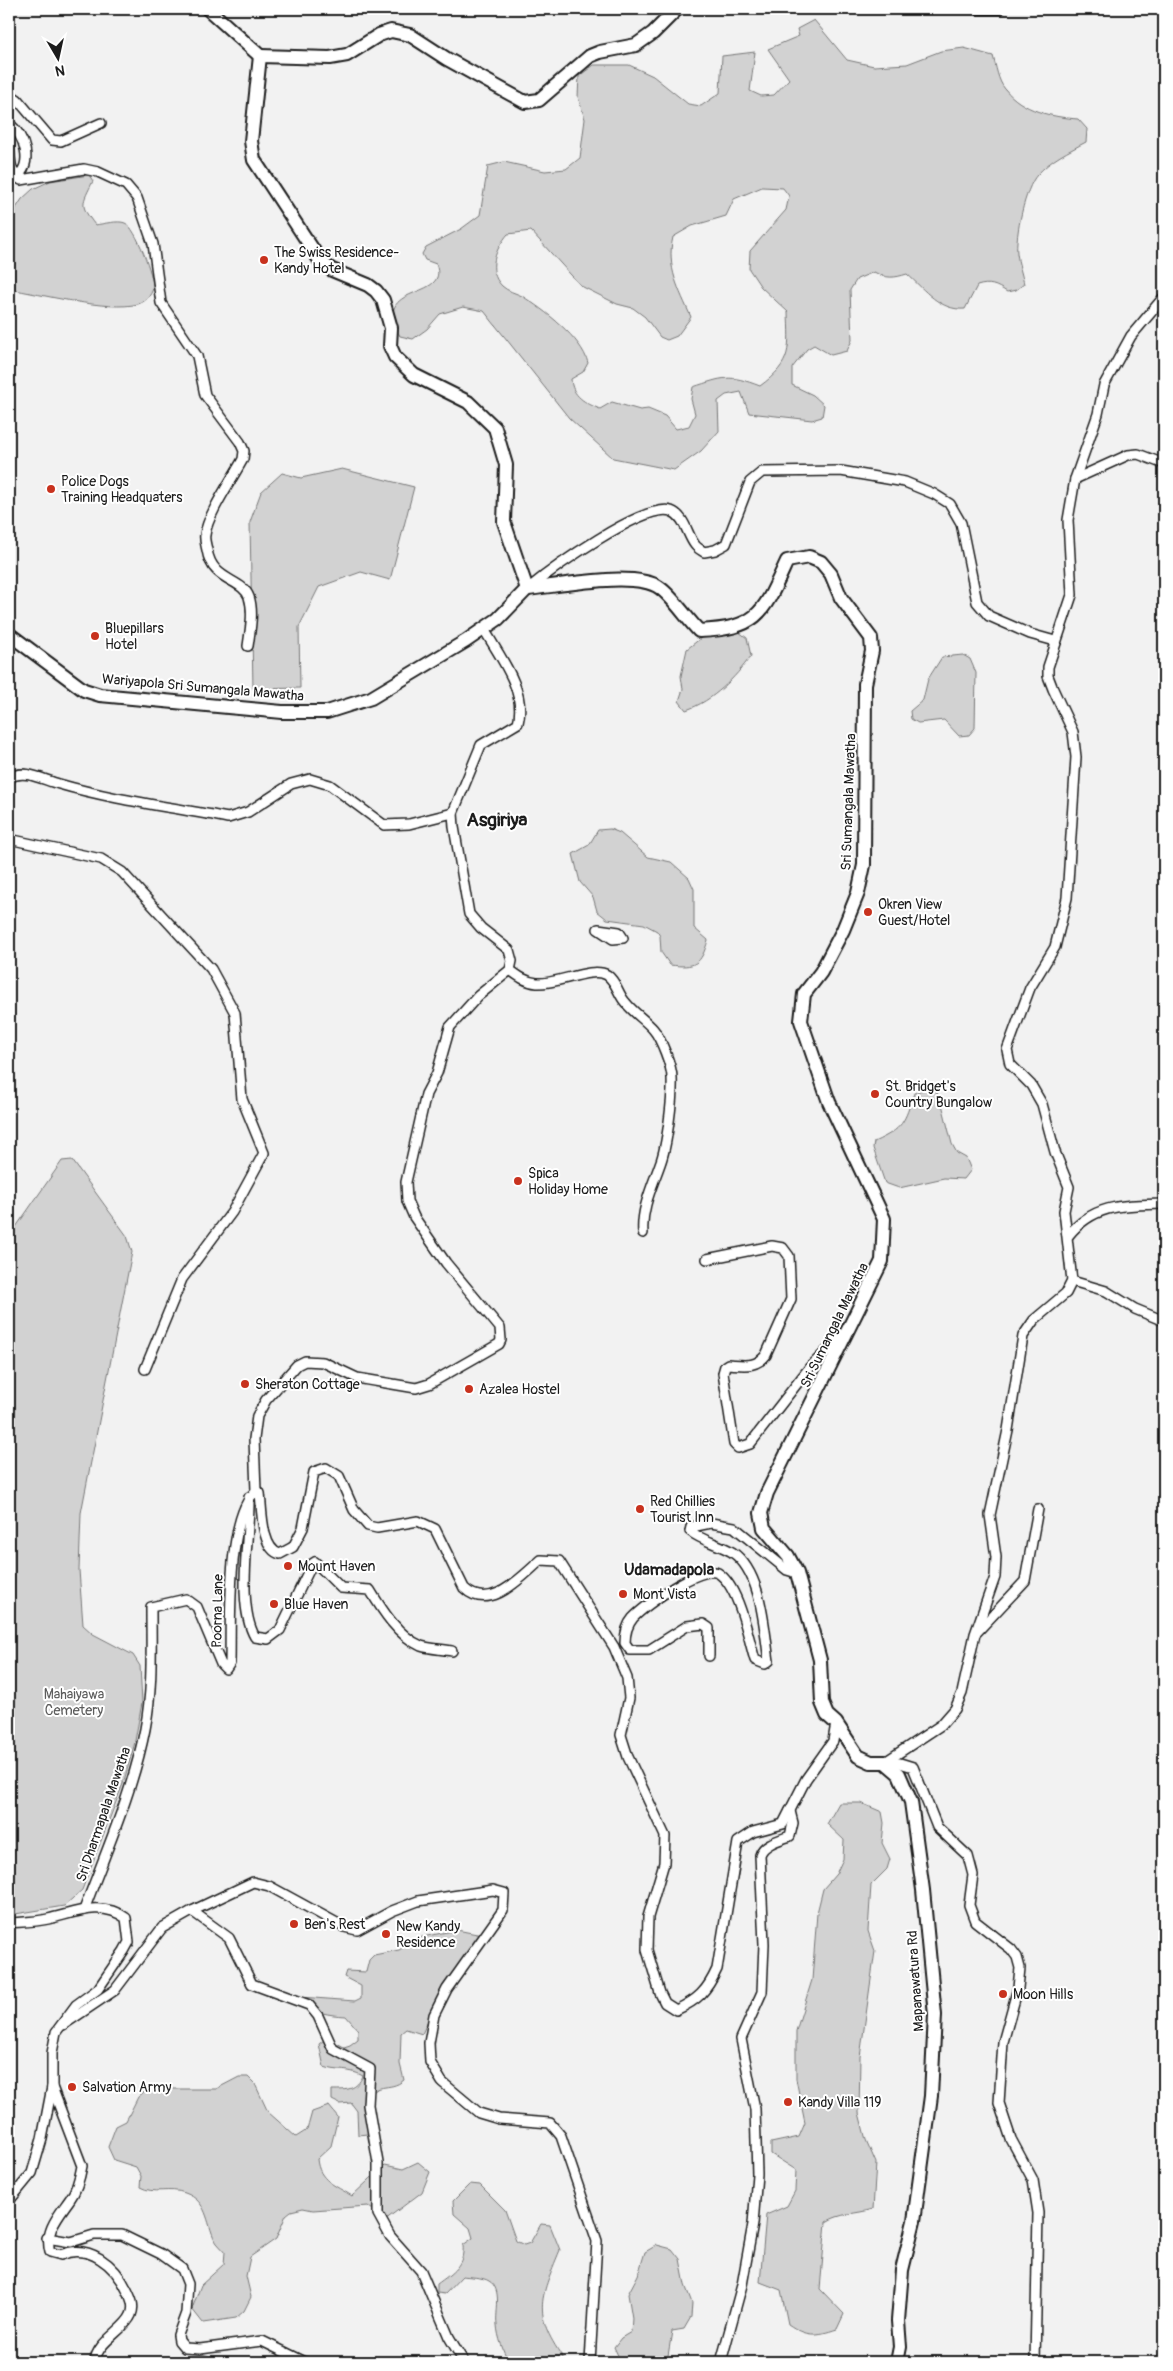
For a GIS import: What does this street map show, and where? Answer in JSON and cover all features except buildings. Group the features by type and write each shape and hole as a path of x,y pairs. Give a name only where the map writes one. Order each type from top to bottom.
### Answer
{"street":[{"path":"208,9 260,56 330,58 347,55 379,35 391,31 410,35 447,59 525,102 532,103 539,100 595,54 636,45 677,9"},
{"path":"976,9 999,9"},
{"path":"260,56 251,141 254,160 321,262 332,270 368,285 383,300 391,328 390,346 395,358 414,375 468,402 495,428 506,465 504,522 527,589 562,562 635,520 654,513 671,511 680,517 695,545 704,552 715,550 726,544 750,482 756,475 762,472 841,471 905,482 934,494 950,504 961,523 978,602 989,616 1030,634 1055,641"},
{"path":"9,94 17,99 52,140 61,141 101,123"},
{"path":"9,124 14,127 26,155 26,165 23,172 16,177"},
{"path":"9,150 12,170 16,177 21,180 30,180 84,169 98,172 126,185 137,198 153,244 161,303 197,356 205,395 220,417 232,430 244,451 243,459 211,518 204,535 208,557 214,568 222,577 238,586 249,596 251,626 248,646"},
{"path":"885,1762 941,1725 955,1709 962,1693 975,1634 995,1577 996,1557 990,1516 1008,1430 1023,1336 1034,1320 1066,1293 1072,1282 1064,1212 1070,1187 1056,1152 1042,1104 1031,1085 1010,1064 1007,1050 1030,988 1055,947 1067,898 1076,757 1073,732 1048,676 1048,667 1055,641 1072,595 1068,520 1075,478 1098,414 1104,385 1131,336 1164,297"},
{"path":"1075,478 1128,455 1138,454 1164,464"},
{"name":"Sri Sumangala Mawatha","path":"527,589 629,578 647,581 662,588 699,631 722,630 750,622 764,607 787,561 809,557 821,562 831,574 841,598 871,638 872,651 865,684 864,865 858,892 844,930 821,972 804,994 801,1021 829,1102 884,1219 882,1261 767,1493 761,1513 764,1528 788,1556 797,1572 816,1639 820,1660 822,1703 827,1714 836,1723"},
{"name":"Wariyapola Sri Sumangala Mawatha","path":"9,634 84,690 100,695 282,712 327,712 371,698 466,642 498,618 527,589"},
{"path":"452,1651 421,1646 397,1628 386,1616 370,1590 341,1588 315,1562 312,1564 280,1630 268,1639 255,1637 248,1625 246,1592 253,1494 254,1439 257,1416 266,1400 297,1365 305,1361 322,1362 357,1378 416,1388 429,1384 499,1344 501,1340 500,1328 446,1263 414,1218 407,1201 406,1182 426,1094 436,1073 450,1027 478,996 510,970 512,961 509,950 481,928 469,914 453,813 481,746 518,723 521,714 519,695 484,629"},
{"path":"9,778 16,774 24,773 61,785 228,818 248,812 291,784 310,779 330,785 384,825 408,824 453,813"},
{"path":"9,839 101,859 122,872 211,969 235,1013 242,1100 264,1153 232,1212 182,1279 145,1369"},
{"path":"510,970 524,979 536,983 554,983 593,973 606,975 615,984 624,1002 654,1030 660,1041 672,1077 670,1101 662,1160 642,1217 643,1233"},
{"path":"1068,1236 1077,1225 1094,1214 1115,1206 1164,1204"},
{"path":"707,1259 772,1246 783,1248 789,1256 791,1299 766,1355 761,1362 754,1365 728,1364 725,1366 723,1373 734,1444 738,1448 750,1444 810,1368 847,1332"},
{"path":"1072,1282 1106,1291 1135,1309 1164,1321"},
{"path":"253,1494 260,1493 265,1538 276,1553 280,1554 293,1547 303,1528 314,1472 326,1468 339,1476 354,1510 368,1526 377,1528 418,1522 434,1529 464,1588 472,1595 479,1597 502,1593 542,1560 559,1561 614,1647 627,1678 629,1698 621,1736 628,1757 665,1836 664,1863 648,1917 647,1950 660,1993 665,2003 676,2010 695,2001 711,1982 717,1969 738,1842 753,1832 784,1824 806,1779 833,1741 836,1723"},
{"name":"Poorna Lane","path":"152,1607 186,1599 197,1607 220,1664 226,1669 230,1663 232,1562 242,1510 253,1494"},
{"path":"975,1634 1025,1581 1038,1509"},
{"path":"709,1656 710,1628 703,1624 687,1626 649,1650 630,1650 625,1643 626,1631 632,1619 645,1607 695,1574 710,1571 717,1573 727,1582 735,1597 755,1660 764,1664 769,1661 759,1595 748,1570 733,1553 696,1536 690,1531 691,1527 711,1523 734,1527 788,1570 797,1572"},
{"name":"Sri Dharmapala Mawatha","path":"84,1910 127,1794 145,1729 151,1682 152,1607"},
{"path":"836,1723 858,1756 871,1762 900,1763 913,1767 937,1827 968,1856 972,1875 969,1905 975,1922 1010,1949 1017,1957 1020,1968 1018,1988 1002,2042 1000,2102 1011,2139 1033,2180 1038,2214 1035,2362"},
{"name":"Mapanawatura Rd","path":"885,1762 899,1774 911,1802 923,1890 935,2016 931,2096 914,2221 902,2270 898,2322 900,2348 897,2362"},
{"path":"721,2362 742,2284 753,2224 757,2174 755,2109 742,2038 762,1992 764,1944 760,1855 762,1850 768,1846 790,1836 792,1823 790,1811"},
{"path":"9,2201 32,2173 42,2139 52,2087 52,2053 56,2032 63,2025 115,1990 162,1928 192,1911 253,1882 269,1886 344,1927 357,1930 392,1911 418,1901 493,1890 504,1893 503,1910 447,1989 434,2015 428,2043 430,2062 442,2082 479,2113 499,2119 550,2123 561,2136 597,2241 589,2346 590,2362"},
{"path":"9,1923 45,1920 84,1910 102,1908 116,1911 126,1918 129,1942 108,1978 98,1989 76,2005 63,2025"},
{"path":"192,1911 230,1938 252,1984 309,2005 318,2016 333,2050 370,2069 368,2105 378,2163 378,2214 390,2236 421,2271 449,2336 464,2362"},
{"path":"52,2087 82,2166 80,2178 71,2198 59,2212 47,2238 50,2252 61,2255 73,2250 101,2258 119,2274 131,2297 134,2308 131,2317 97,2352 95,2362"},
{"path":"47,2238 72,2242 94,2235 122,2236 161,2254 182,2269 188,2284 187,2304 186,2313 178,2335 179,2341 185,2348 200,2349 262,2341 305,2362"}],"green space":[{"path":"814,20 847,60 874,66 907,64 941,51 964,48 993,56 1001,82 1012,97 1029,108 1038,111 1058,117 1078,119 1087,129 1086,142 1048,165 1037,175 1029,190 1022,213 1017,245 1024,284 1016,290 1007,292 993,285 977,286 965,309 956,309 948,307 933,298 907,274 890,277 874,272 857,279 850,290 852,340 847,351 831,355 814,345 807,349 792,368 792,385 813,395 824,405 822,417 812,420 749,413 741,392 726,395 718,401 719,431 701,451 674,470 613,458 569,418 484,311 463,307 440,314 427,329 413,339 400,336 393,319 395,307 402,299 432,284 437,276 436,264 425,260 422,254 426,247 461,229 480,215 488,166 504,162 545,171 566,169 580,158 585,119 578,97 579,76 594,65 629,65 653,76 688,104 701,106 720,93 722,56 755,52 750,91 761,96 774,95 789,79 768,49 799,36 797,29","holes":["762,187 783,188 789,196 786,210 750,251 749,269 761,287 788,312 789,336 784,362 760,386 733,378 726,378 693,387 691,399 695,414 689,426 676,429 665,416 648,409 640,410 612,402 600,409 580,398 574,390 571,379 583,372 588,363 578,344 561,325 541,309 522,296 504,288 497,280 494,259 508,234 531,231 581,286 617,304 633,308 645,317 660,337 667,340 677,336 691,317 678,288 672,268 671,248 673,237 692,226 726,216 734,199"]},
{"path":"89,175 93,181 85,199 84,208 95,225 118,222 129,226 139,242 151,274 153,288 149,296 138,304 110,306 9,289 9,219 22,199 33,189 50,181"},
{"path":"342,469 414,487 390,580 361,572 319,587 299,627 300,688 253,689 250,522 261,492 282,473 301,478"},
{"path":"739,632 747,638 751,656 723,688 705,701 686,710 679,701 683,689 681,676 687,649 701,638"},
{"path":"963,655 970,659 976,673 975,728 969,735 959,736 944,720 918,723 911,719 910,711 923,700 928,679 942,657"},
{"path":"610,829 620,833 648,857 671,862 689,878 694,889 694,928 708,940 703,955 696,963 686,966 670,965 661,952 660,936 657,931 644,924 607,919 597,911 593,897 580,882 573,854 589,845 598,830"},
{"path":"927,1088 936,1091 941,1100 952,1144 957,1153 966,1158 971,1170 964,1179 944,1178 899,1188 885,1183 873,1148 874,1142 892,1133 902,1124 914,1093"},
{"name":"Mahaiyawa Cemetery","path":"72,1160 127,1236 132,1252 81,1513 79,1570 83,1625 93,1634 133,1655 140,1666 142,1703 134,1746 123,1784 82,1890 64,1906 9,1915 9,1237 62,1161"},
{"path":"839,1803 861,1803 882,1812 884,1823 882,1843 890,1859 887,1869 871,1885 868,1931 875,1951 860,2057 859,2113 866,2140 876,2163 873,2209 843,2215 826,2222 820,2289 844,2314 837,2329 812,2334 788,2324 781,2290 760,2282 766,2215 787,2206 795,2191 796,2170 771,2154 771,2143 799,2137 805,2123 796,2079 796,2031 812,1980 817,1913 823,1889 836,1874 843,1859 844,1840 827,1824"},
{"path":"457,1930 482,1935 444,1984 422,2034 406,2029 401,2033 400,2064 404,2080 393,2086 378,2089 370,2096 367,2104 375,2119 375,2129 367,2134 358,2135 357,2111 351,2103 340,2104 332,2100 332,2090 354,2087 363,2076 353,2072 324,2067 319,2044 324,2040 331,2040 344,2047 350,2045 358,2039 358,2030 346,2016 316,2011 299,2001 300,1997 355,2001 361,1998 361,1986 344,1977 346,1971 366,1972 369,1960 374,1955 399,1950 422,1937"},
{"path":"239,2077 248,2077 255,2084 268,2112 296,2137 307,2130 312,2112 329,2106 338,2117 331,2146 317,2159 318,2166 329,2182 352,2196 385,2165 403,2169 418,2162 430,2172 422,2192 385,2220 368,2206 313,2210 303,2208 291,2211 286,2215 276,2239 250,2257 246,2276 251,2297 244,2311 236,2318 203,2323 192,2309 201,2285 224,2264 225,2252 215,2240 202,2207 193,2197 179,2191 151,2190 140,2187 141,2176 136,2167 114,2160 108,2147 116,2126 126,2121 138,2097 151,2086 174,2089 216,2089"},
{"path":"470,2184 480,2185 505,2210 516,2241 524,2245 530,2243 541,2224 550,2225 560,2250 547,2282 542,2307 548,2331 566,2362 509,2362 501,2344 498,2330 496,2289 489,2281 462,2276 445,2294 437,2293 437,2284 448,2276 460,2263 463,2245 473,2238 470,2228 454,2214 453,2201"},
{"path":"657,2245 672,2249 680,2259 685,2285 692,2303 691,2317 684,2329 672,2331 667,2362 621,2362 614,2347 621,2338 631,2332 632,2318 628,2294 638,2275 645,2252"}],"place":[{"name":"The Swiss Residence- Kandy Hotel","path":"264,260"},
{"name":"Police Dogs Training Headquaters","path":"51,489"},
{"name":"Bluepillars Hotel","path":"95,636"},
{"name":"Okren View Guest/Hotel","path":"868,912"},
{"name":"St. Bridget's Country Bungalow","path":"875,1094"},
{"name":"Spica Holiday Home","path":"518,1181"},
{"name":"Sheraton Cottage","path":"245,1384"},
{"name":"Azalea Hostel","path":"469,1389"},
{"name":"Red Chillies Tourist Inn","path":"640,1509"},
{"name":"Mount Haven","path":"288,1566"},
{"name":"Mont Vista","path":"623,1594"},
{"name":"Blue Haven","path":"274,1604"},
{"name":"Ben's Rest","path":"294,1924"},
{"name":"New Kandy Residence","path":"386,1934"},
{"name":"Moon Hills","path":"1003,1994"},
{"name":"Salvation Army","path":"72,2087"},
{"name":"Kandy Villa 119","path":"788,2102"}],"district":[{"name":"Asgiriya","path":"497,819"},
{"name":"Udamadapola","path":"669,1569"}]}
